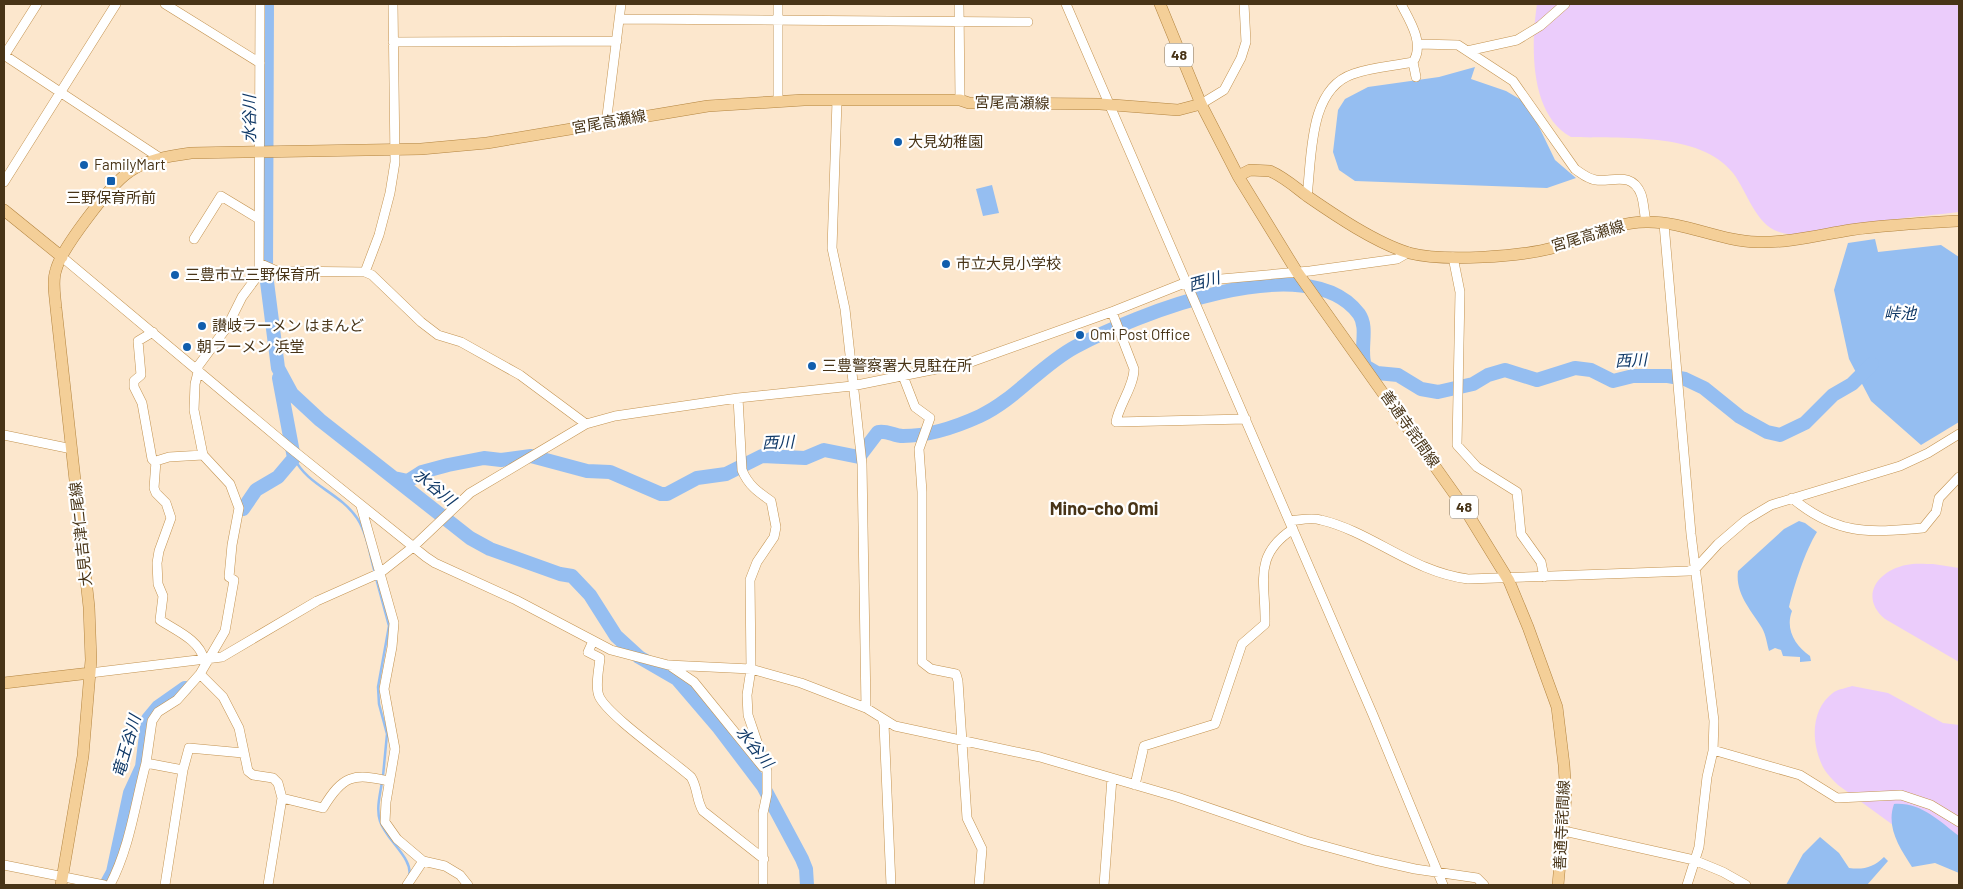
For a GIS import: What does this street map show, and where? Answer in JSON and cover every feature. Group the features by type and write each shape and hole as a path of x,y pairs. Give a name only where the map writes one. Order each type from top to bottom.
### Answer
{"main road":[{"name":"善通寺詫間線","path":"1160,4 1201,104 1238,176 1297,272 1463,506 1507,578 1528,627 1557,707 1564,765 1564,831 1558,885"},
{"name":"宮尾高瀬線","path":"62,257 101,199 116,182 130,171 160,158 191,153 275,150 395,150 487,143 684,109 778,101 960,100 969,103 1110,104 1178,110 1201,104"},
{"name":"宮尾高瀬線","path":"1238,176 1259,169 1270,171 1384,242 1409,252 1453,257 1488,256 1556,247 1574,239 1628,224 1646,222 1686,227 1736,240 1776,242 1852,230 1959,221"},
{"path":"4,210 62,257"},
{"name":"大見吉津仁尾線","path":"62,257 55,271 54,281 89,607 90,673 85,739 62,880"},
{"path":"4,683 90,673"}],"street":[{"path":"37,4 4,56 160,158"},
{"path":"4,182 116,4"},
{"path":"165,4 260,63"},
{"path":"110,885 119,868 127,843 146,763 152,721 158,712 177,700 200,674 206,659 225,632 234,580 229,577 232,545 239,508 230,484 203,455 194,410 195,384 197,370 226,327 242,297 259,274 260,4"},
{"path":"365,272 390,193 395,150 393,4"},
{"path":"607,116 621,4"},
{"path":"778,4 778,101"},
{"path":"959,4 960,100"},
{"path":"1066,4 1246,418 1409,800 1443,885"},
{"path":"1201,104 1224,90 1241,58 1246,42 1244,4"},
{"path":"1308,196 1316,121 1324,97 1336,82 1352,74 1413,62 1418,55 1419,44 1401,4"},
{"path":"1467,51 1517,40 1540,26 1565,4"},
{"path":"619,19 1028,22"},
{"path":"393,42 617,41"},
{"path":"1419,44 1458,45 1513,81 1576,169 1585,177 1597,180 1621,177 1633,184 1641,193 1646,222"},
{"path":"1413,62 1416,77"},
{"path":"837,101 832,248 845,309 862,464 866,708"},
{"path":"194,239 222,196 259,219"},
{"path":"1664,224 1696,568 1714,721 1714,750 1707,777 1699,847 1687,885"},
{"path":"90,673 222,657 317,601 377,574 414,547 470,493 586,424 615,416 738,398 852,386 971,362 1112,312 1187,282 1297,272 1397,259 1409,252"},
{"path":"62,257 289,447 435,564 516,600 611,650 668,665 682,672 694,682 767,771"},
{"path":"1453,257 1460,292 1457,445 1478,467 1517,492 1521,534 1541,562 1544,577"},
{"path":"259,263 277,271 365,272 372,275 421,322 438,335 461,342 520,375 586,424"},
{"path":"1112,312 1134,369 1134,376 1121,402 1116,422 1246,418"},
{"path":"153,332 138,341 141,375 134,381 134,387 142,403 151,452 156,463 154,488 156,493 166,503 171,518 157,563 158,584 163,596 160,620 192,640 206,659"},
{"path":"903,376 915,407 930,418 918,449 922,492 924,597 920,647 922,662 931,669 956,674 967,818 982,849 979,885"},
{"path":"738,398 742,470 746,480 753,488 771,501 776,527 774,537 757,562 750,580 751,669 748,715 767,771 767,794 763,813 763,885"},
{"path":"1135,785 1144,746 1215,724 1242,644 1264,624 1264,564 1269,551 1291,525 1319,519 1448,576 1468,579 1689,571 1696,568 1718,544 1746,520 1771,505 1900,466 1928,453 1959,434"},
{"path":"4,435 72,449"},
{"path":"156,463 163,458 203,455"},
{"path":"1792,498 1823,521 1843,528 1861,531 1923,528 1936,512 1939,498 1959,477"},
{"path":"361,506 377,574 394,623 392,647 384,689 395,749 385,780 385,822 397,839 423,861 445,866 460,875 468,885"},
{"path":"593,641 588,652 600,658 598,692 602,702 619,719 691,778 696,785 699,805 703,811 764,859"},
{"path":"668,665 751,669 801,683 866,708 895,726 1040,757 1177,797 1306,842 1414,869 1477,878 1484,885"},
{"path":"200,674 223,697 239,728 248,771 254,775 273,778 278,783 282,798 268,885"},
{"path":"882,718 888,789 891,885"},
{"path":"165,885 183,770 189,748 243,753"},
{"path":"1714,750 1800,775 1837,798 1901,795 1931,805 1959,822"},
{"path":"146,763 183,770"},
{"path":"282,798 323,808 342,782 353,777 385,780"},
{"path":"1104,885 1112,778"},
{"path":"1564,831 1694,860 1723,872 1746,885"},
{"path":"408,885 423,861"},
{"path":"4,865 62,880 103,885"}],"shaded area":[{"path":"1537,4 1959,4 1959,212 1900,219 1804,235 1779,232 1771,228 1758,215 1733,173 1719,159 1701,150 1658,140 1571,137 1557,126 1547,112 1540,96 1534,58"},
{"path":"1909,564 1933,564 1959,568 1959,662 1885,619 1877,611 1873,602 1875,586 1887,573"},
{"path":"1852,686 1888,693 1943,723 1959,725 1959,873 1838,785 1824,769 1816,748 1815,737 1815,727 1820,708 1834,692"}],"water":[{"path":"1475,67 1471,79 1506,91 1528,104 1555,160 1576,178 1547,188 1355,181 1339,170 1333,152 1338,110 1345,99 1368,87 1439,77"},
{"path":"992,185 999,213 983,216 976,189"},
{"name":"峠池","path":"1875,239 1878,252 1941,245 1959,257 1959,422 1921,445 1871,401 1849,359 1834,290 1848,243"},
{"path":"1799,521 1817,532 1804,559 1789,607 1792,611 1790,624 1793,636 1800,647 1810,656 1811,661 1800,662 1800,657 1783,656 1781,650 1775,648 1769,651 1763,631 1741,594 1738,579 1738,571 1784,529"},
{"path":"1894,804 1904,804 1921,809 1959,836 1959,873 1935,863 1912,867 1895,837 1892,821"},
{"path":"1820,837 1839,853 1849,868 1859,869 1868,867 1884,857 1888,861 1867,885 1786,885 1803,854"}],"waterway":[{"name":"水谷川","path":"267,4 266,274 278,368 292,394 320,420 470,538 490,549 560,574 572,576 590,595 616,636 639,657 677,679 719,728 763,786 802,859 806,869 807,885"},
{"name":"西川","path":"394,478 408,481 422,472 484,458 501,460 531,456 587,471 610,472 661,494 667,494 697,478 726,474 762,456 805,458 824,450 859,457 878,432 913,436 932,433 962,424 980,416 1005,401 1062,355 1102,334 1137,319 1177,304 1220,293 1262,286 1301,286 1335,294 1359,314 1362,320 1364,332 1363,360 1365,366 1377,373 1398,375 1421,389 1438,392 1473,384 1488,375 1505,370 1537,380 1575,368 1591,370 1613,381 1633,376 1668,376 1685,379 1704,388 1740,417 1767,432 1780,435 1805,423 1833,395 1852,384 1872,364"},
{"name":"竜王谷川","path":"243,509 256,490 278,477 294,458 279,378"},
{"path":"294,458 307,476 342,502 357,518 366,538 375,573"},
{"path":"376,578 389,626 378,687 379,704 387,734 383,776"},
{"name":"竜王谷川","path":"107,883 113,872 130,793 142,767 148,719 158,707 185,688"},
{"path":"382,782 378,807 380,821 404,856 409,876"}],"place":[{"name":"大見幼稚園","path":"898,142"},
{"name":"FamilyMart","path":"84,165"},
{"name":"三野保育所前","path":"111,181"},
{"name":"市立大見小学校","path":"946,264"},
{"name":"三豊市立三野保育所","path":"175,275"},
{"name":"讃岐ラーメン はまんど","path":"202,326"},
{"name":"Omi Post Office","path":"1080,335"},
{"name":"朝ラーメン 浜堂","path":"187,347"},
{"name":"三豊警察署大見駐在所","path":"812,366"}],"district":[{"name":"Mino-cho Omi","path":"1104,509"}]}
